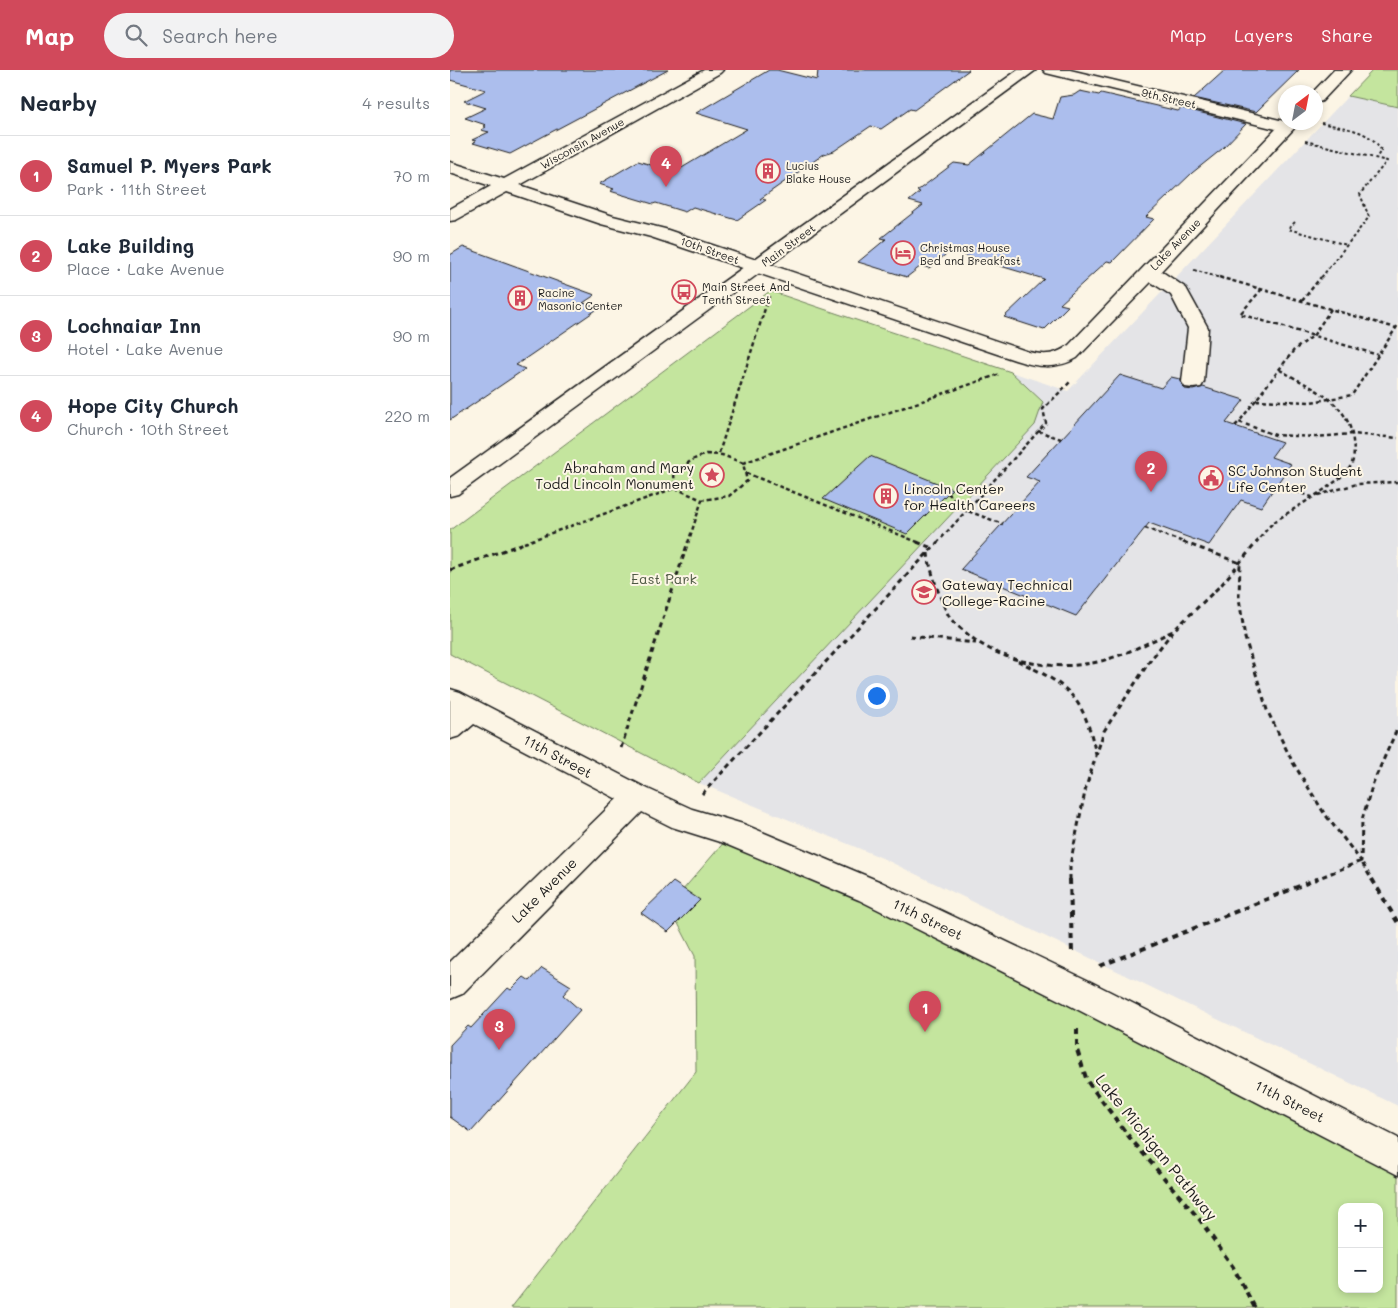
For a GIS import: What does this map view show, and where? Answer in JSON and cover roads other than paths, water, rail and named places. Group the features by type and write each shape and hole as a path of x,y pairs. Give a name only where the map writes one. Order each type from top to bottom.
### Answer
{"street":[{"name":"Wisconsin Avenue","path":"450,216 715,70"},
{"name":"Main Street","path":"450,489 1028,70"},
{"name":"9th Street","path":"1051,70 1278,121"},
{"path":"1323,91 1343,70"},
{"name":"Lake Avenue","path":"1055,360 1066,357 1076,349 1284,130"},
{"name":"10th Street","path":"450,167 607,220 658,233 758,266 1022,356 1037,360 1055,360"},
{"path":"1148,272 1179,292 1198,328 1193,382"},
{"name":"11th Street","path":"457,712 683,818 732,833 870,891 1075,991 1398,1157"},
{"name":"Lake Avenue","path":"450,984 638,798"}],"place":[{"name":"Lucius Blake House","path":"768,171"},
{"name":"Hope City Church","path":"666,187"},
{"name":"Christmas House Bed and Breakfast","path":"903,253"},
{"name":"Main Street And Tenth Street","path":"684,292"},
{"name":"Racine Masonic Center","path":"520,298"},
{"name":"Abraham and Mary Todd Lincoln Monument","path":"712,475"},
{"name":"SC Johnson Student Life Center","path":"1211,478"},
{"name":"Lake Building","path":"1151,492"},
{"name":"Lincoln Center for Health Careers","path":"886,496"},
{"name":"Gateway Technical College-Racine","path":"924,592"},
{"name":"Samuel P. Myers Park","path":"925,1032"},
{"name":"Lochnaiar Inn","path":"499,1050"}],"park label":[{"name":"East Park","path":"664,578"}]}
